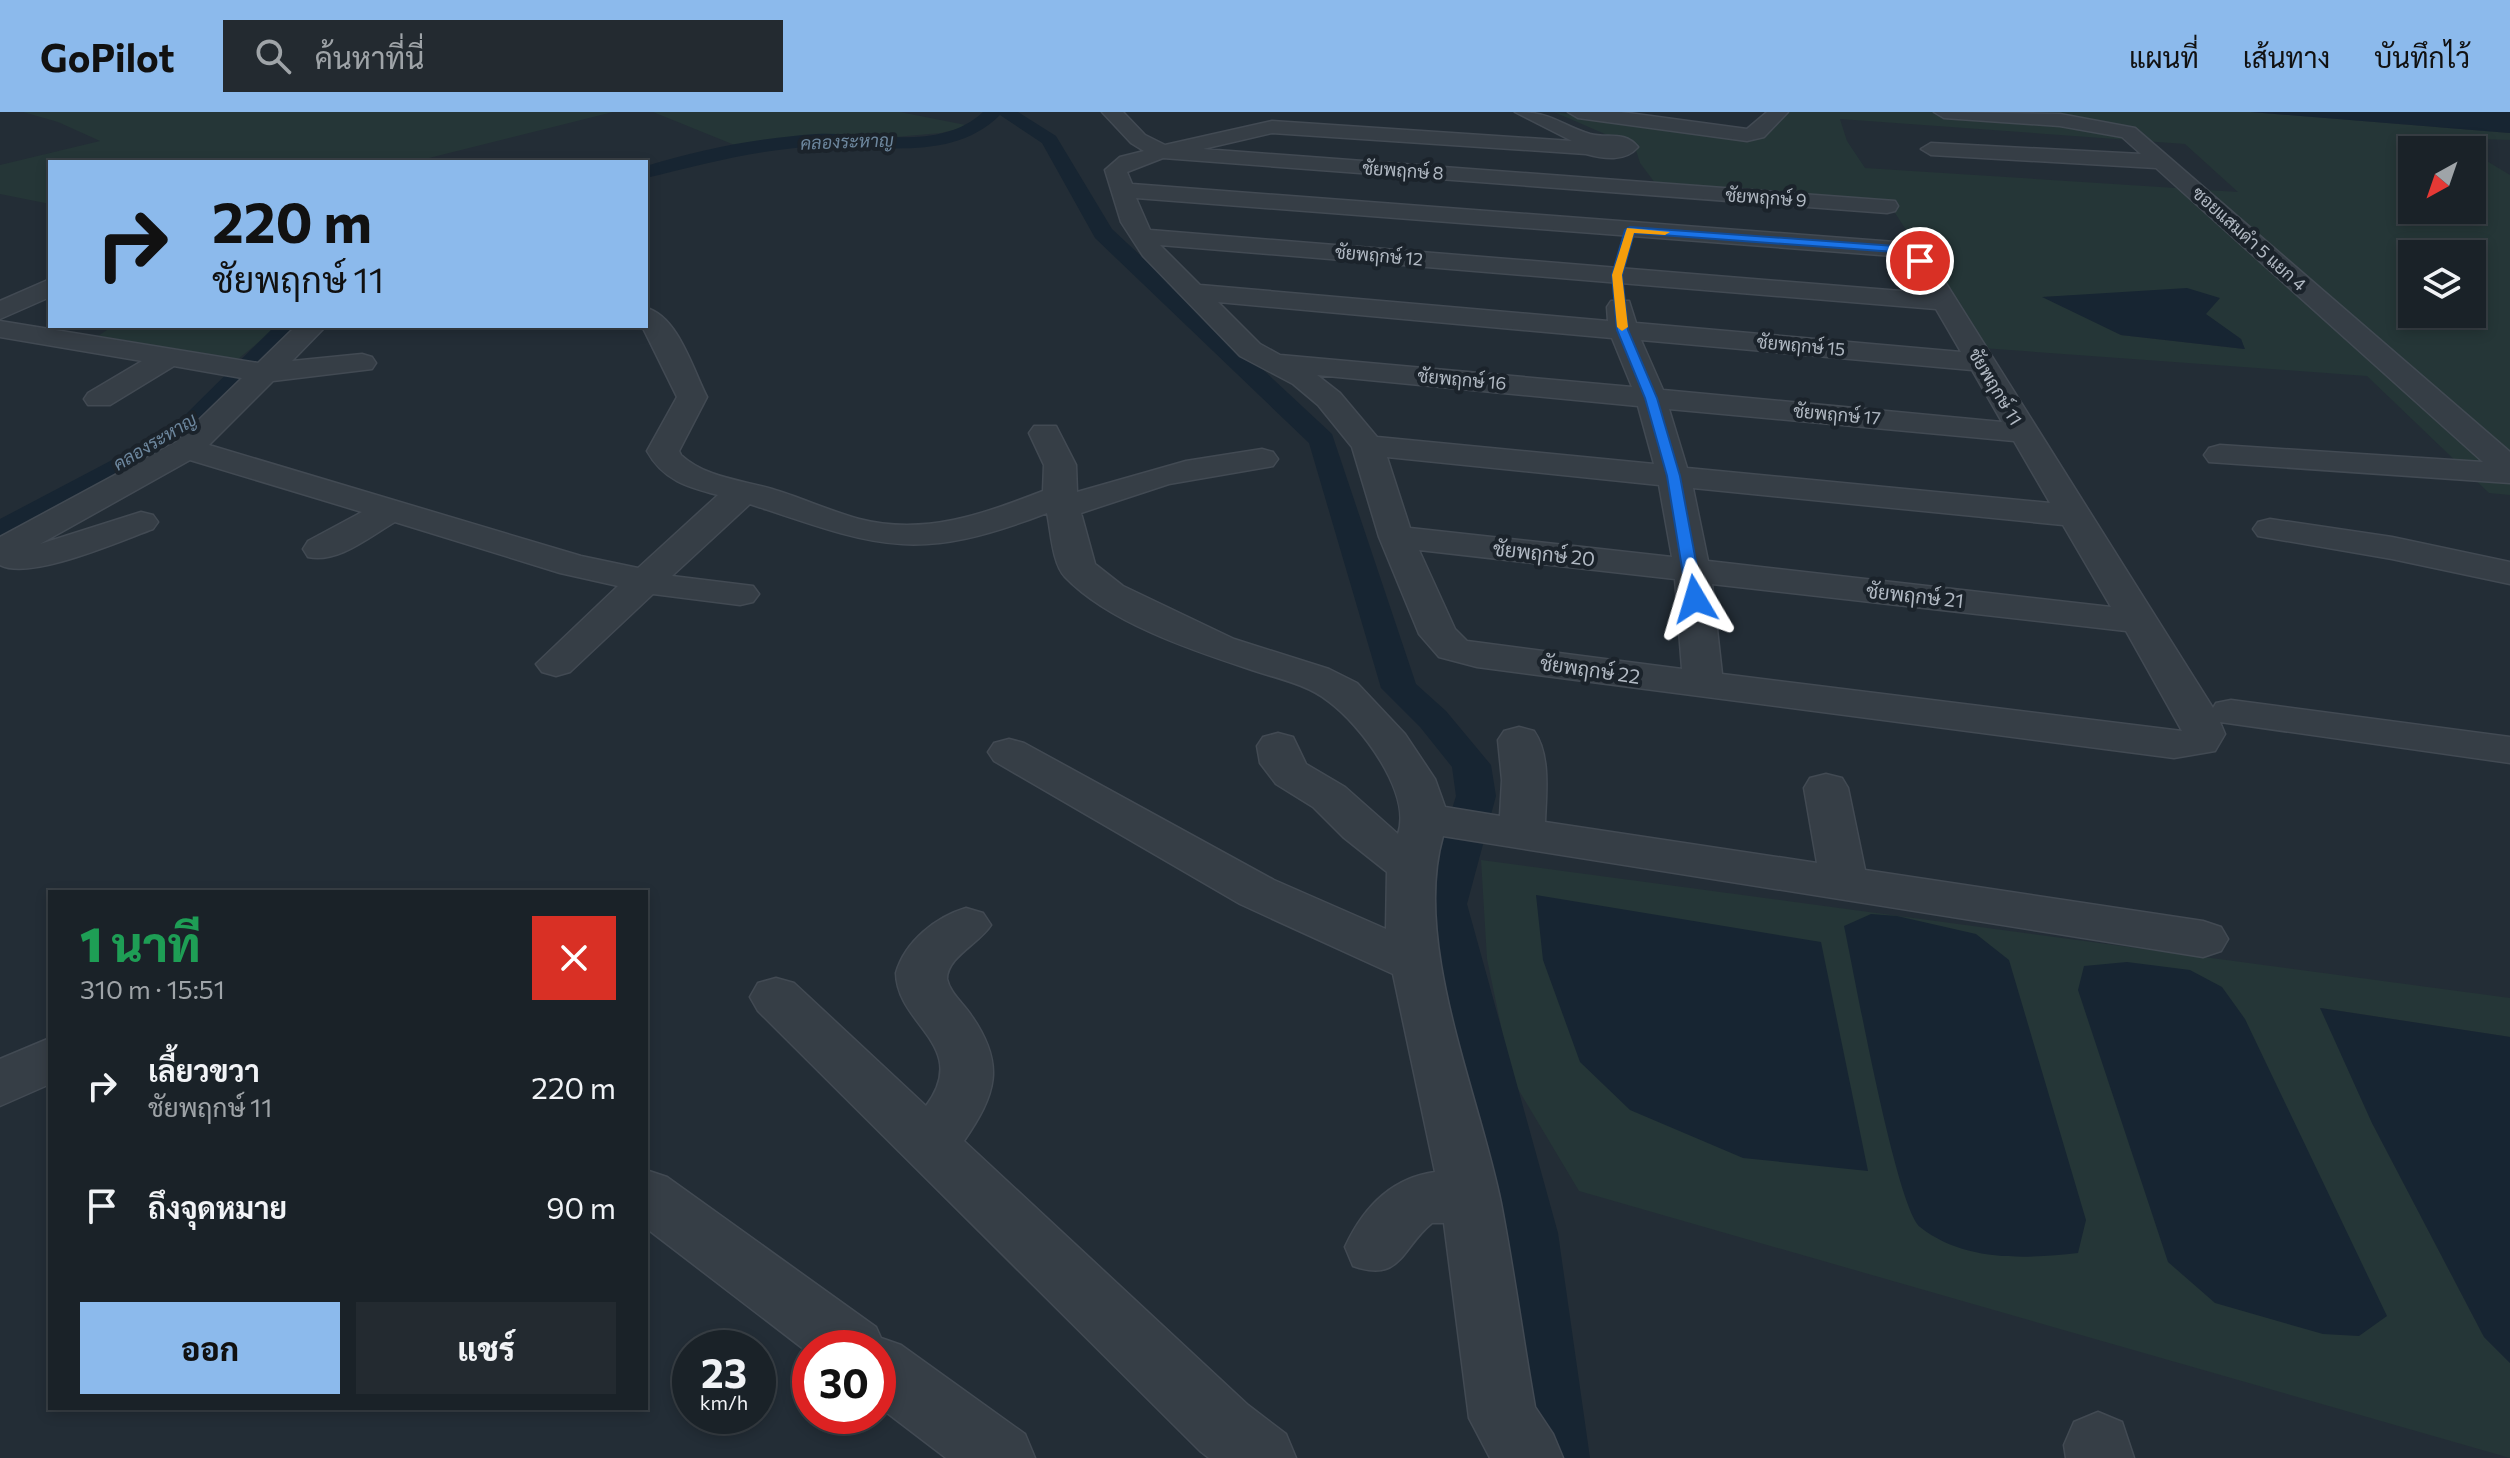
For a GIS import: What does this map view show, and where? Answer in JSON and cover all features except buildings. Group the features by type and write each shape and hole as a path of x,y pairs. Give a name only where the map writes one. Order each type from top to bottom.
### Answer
{"street":[{"path":"1112,112 1138,139 1162,152"},
{"path":"1246,112 1272,127"},
{"path":"1525,112 1599,145"},
{"path":"1545,112 1599,145 1645,189 1617,275 1623,330 1651,398 1674,476 1692,571 1703,685"},
{"path":"1578,112 1747,135 1757,133 1778,112"},
{"name":"ซอยแสมดำ 5 แยก 4","path":"1944,112 2060,120 2128,132 2510,471"},
{"path":"1599,145 1272,127 1162,152 1119,166 1116,170 1121,190 1141,236 1191,292 1244,345 1303,378 1329,399 1367,446 2077,516"},
{"path":"1931,149 2163,162"},
{"name":"ชัยพฤกษ์ 8","path":"1162,152 1645,189"},
{"name":"ชัยพฤกษ์ 9","path":"1645,189 1887,206"},
{"name":"ชัยพฤกษ์ 11","path":"1121,190 1916,255 2077,516 2204,734 2192,745 2174,745"},
{"name":"ชัยพฤกษ์ 12","path":"1141,236 1943,302"},
{"path":"0,311 48,288"},
{"name":"ชัยพฤกษ์ 15","path":"1191,292 1980,362"},
{"path":"648,318 656,324 692,397 663,451 668,463 681,472 858,529 938,537 1155,475 1209,464 1262,459"},
{"path":"0,551 187,449 251,370 309,328"},
{"path":"0,329 251,370 362,363"},
{"path":"99,399 171,356"},
{"name":"ชัยพฤกษ์ 16","path":"1273,362 1651,398"},
{"name":"ชัยพฤกษ์ 17","path":"1651,398 2023,433"},
{"path":"1045,433 1060,465 1062,502 1078,569 1110,594 1178,629 1315,678 1343,692 1390,743 1413,779 1426,819 1411,867 1409,921 1416,963 1471,1202 1503,1418 1529,1458"},
{"name":"ชัยพฤกษ์ 22","path":"1367,446 1396,537 1438,634 1453,649 1477,655 2174,745"},
{"path":"187,449 573,565 644,581 740,594"},
{"path":"2220,455 2510,471"},
{"path":"556,664 729,503 746,492"},
{"path":"321,549 392,510"},
{"path":"0,560 57,551 141,522"},
{"path":"2270,529 2392,548 2510,573"},
{"name":"ชัยพฤกษ์ 20","path":"1396,537 1692,571"},
{"name":"ชัยพฤกษ์ 21","path":"1692,571 2139,621"},
{"path":"2231,712 2510,750"},
{"path":"1519,740 1523,768 1522,835"},
{"path":"1278,746 1282,763 1291,774 1329,797 1359,827 1411,867"},
{"path":"1009,752 1257,892 1416,963"},
{"path":"1826,788 1844,884"},
{"path":"1426,819 2203,939"},
{"path":"929,1143 955,1112 968,1088 970,1065 956,1032 926,995 921,973 929,957 966,925"},
{"path":"776,997 1224,1428 1262,1458"},
{"path":"0,1084 48,1060"},
{"path":"1375,1247 1408,1205 1424,1197 1440,1195 1471,1202"},
{"path":"648,1196 829,1330"},
{"path":"896,1380 1001,1458"}],"shaded area":[{"path":"23,112 613,112 421,160 48,160 48,204 0,194 0,165 100,141 58,122"},
{"path":"653,112 900,112 971,126 941,133 884,138 835,135 737,146"},
{"path":"1554,112 1754,138 1783,112 2251,112 2510,133 2510,140 2486,139 2486,136 2398,136 2398,224 2486,224 2486,160 2510,175 2510,495 2489,493 2367,376 1982,348 1888,202 1655,183 1640,163 1635,147","holes":["1840,119 2185,144 2238,192 1865,168 1847,141","2106,294 2219,299 2205,314 2241,339 2244,349 2121,335 2044,297"]},
{"path":"110,328 277,328 238,359 98,336"},
{"path":"1481,860 2510,998 2510,1037 2321,1008 2372,1123 2484,1337 2510,1363 2510,1458 1579,1191 1512,1079 1487,959"}],"water":[{"path":"2251,112 2510,112 2510,133"},
{"path":"2187,288 2220,298 2206,314 2241,339 2245,349 2121,335 2042,297"},
{"path":"1536,895 1821,942 1868,1171 1743,1158 1630,1110 1580,1062 1543,960"},
{"path":"1871,914 1897,916 1976,934 2009,960 2086,1220 2078,1253 2016,1257 1975,1252 1956,1247 1920,1227 1910,1210 1888,1135 1844,926"},
{"path":"2127,962 2190,970 2222,987 2245,1019 2387,1316 2359,1336 2323,1334 2215,1303 2168,1262 2078,990 2084,966"},
{"path":"2320,1008 2510,1037 2510,1363 2484,1337 2372,1123"}],"waterway":[{"name":"คลองระหาญ","path":"648,171 709,155 795,142 837,139 936,141 978,127 993,112"},
{"path":"1006,112 1049,140 1103,233 1322,440 1399,688 1433,719 1471,765 1476,796 1445,904 1531,1233 1559,1458"},
{"name":"คลองระหาญ","path":"0,532 143,455 193,423 287,328"}],"slow traffic":[{"path":"1622,327 1617,275 1630,230 1665,232"}],"route":[{"path":"1695,599 1674,476 1651,398 1623,330 1617,275 1630,230 1895,249 1916,255 1920,261"}]}
